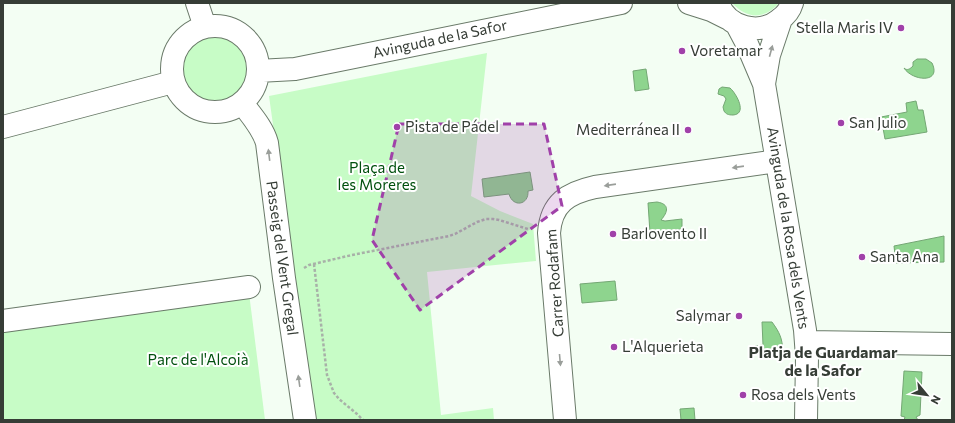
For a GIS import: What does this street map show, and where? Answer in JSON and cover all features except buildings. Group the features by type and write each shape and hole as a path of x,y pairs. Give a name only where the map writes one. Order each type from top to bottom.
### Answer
{"street":[{"path":"197,3 205,27"},
{"path":"689,3 727,15 749,28 762,28 774,24 790,8"},
{"name":"Avinguda de la Safor","path":"258,71 295,69 611,4"},
{"name":"Avinguda de la Rosa dels Vents","path":"764,84 769,56 790,8"},
{"name":"Avinguda de la Rosa dels Vents","path":"727,15 747,44 764,84 806,342 808,371 806,420"},
{"path":"216,26 238,32 247,40 253,49 257,60 258,71 256,83 250,94 242,103 223,112 210,112 198,109 187,103 179,94 174,82 172,65 177,48 184,38 205,27 216,26"},
{"path":"3,127 174,82"},
{"name":"Passeig del Vent Gregal","path":"242,103 262,130 267,143 284,278 305,420"},
{"name":"Carrer Rodafam","path":"565,420 549,237 550,224 559,204 569,195 595,187 777,161"},
{"path":"3,321 249,287"},
{"path":"806,342 952,344"}],"path":[{"path":"362,420 334,393 327,375 314,264 449,236 486,219 499,220 549,237"}],"highlighted area":[{"path":"399,124 544,124 562,206 420,310 372,240"}],"green space":[{"path":"732,3 779,3 773,9 761,15 750,15"},
{"path":"214,37 227,40 237,47 244,57 247,70 244,83 237,93 227,100 214,103 201,100 191,93 184,83 181,70 184,57 191,47 201,40"},
{"name":"Plaça de les Moreres","path":"487,53 471,196 500,211 533,224 536,261 427,272 441,415 493,408 494,420 314,420 269,96"},
{"name":"Parc de l'Alcoià","path":"249,293 265,420 3,420 3,327"}],"shaded area":[{"path":"917,59 926,59 932,63 934,70 933,74 930,77 925,78 913,76 905,69 911,68 913,66 913,62"},
{"path":"646,69 649,89 635,91 633,71"},
{"path":"722,87 730,88 738,98 740,111 737,114 730,115 726,114 724,111 723,107 726,99 724,96 718,94 719,89"},
{"path":"916,101 918,110 923,110 927,132 885,139 881,117 907,112 906,103"},
{"path":"530,172 533,190 528,191 528,196 523,202 517,203 509,194 484,197 482,179"},
{"path":"657,202 666,206 665,214 661,220 682,219 682,229 650,233 648,203"},
{"path":"944,236 944,262 896,263 894,246"},
{"path":"615,281 617,300 582,303 580,284"},
{"path":"762,322 772,322 780,336 783,351 756,353 755,346 763,345"},
{"path":"904,371 922,372 920,415 916,417 918,420 904,420 905,417 901,416"},
{"path":"694,408 695,420 681,420 680,409"}],"place":[{"name":"Stella Maris IV","path":"901,28"},
{"name":"Voretamar","path":"682,51"},
{"name":"San Julio","path":"841,123"},
{"name":"Pista de Pádel","path":"397,127"},
{"name":"Mediterránea II","path":"688,130"},
{"name":"Barlovento II","path":"613,234"},
{"name":"Santa Ana","path":"862,257"},
{"name":"Salymar","path":"739,316"},
{"name":"L'Alquerieta","path":"614,347"},
{"name":"Rosa dels Vents","path":"743,395"}],"district":[{"name":"Platja de Guardamar de la Safor","path":"823,361"}]}
